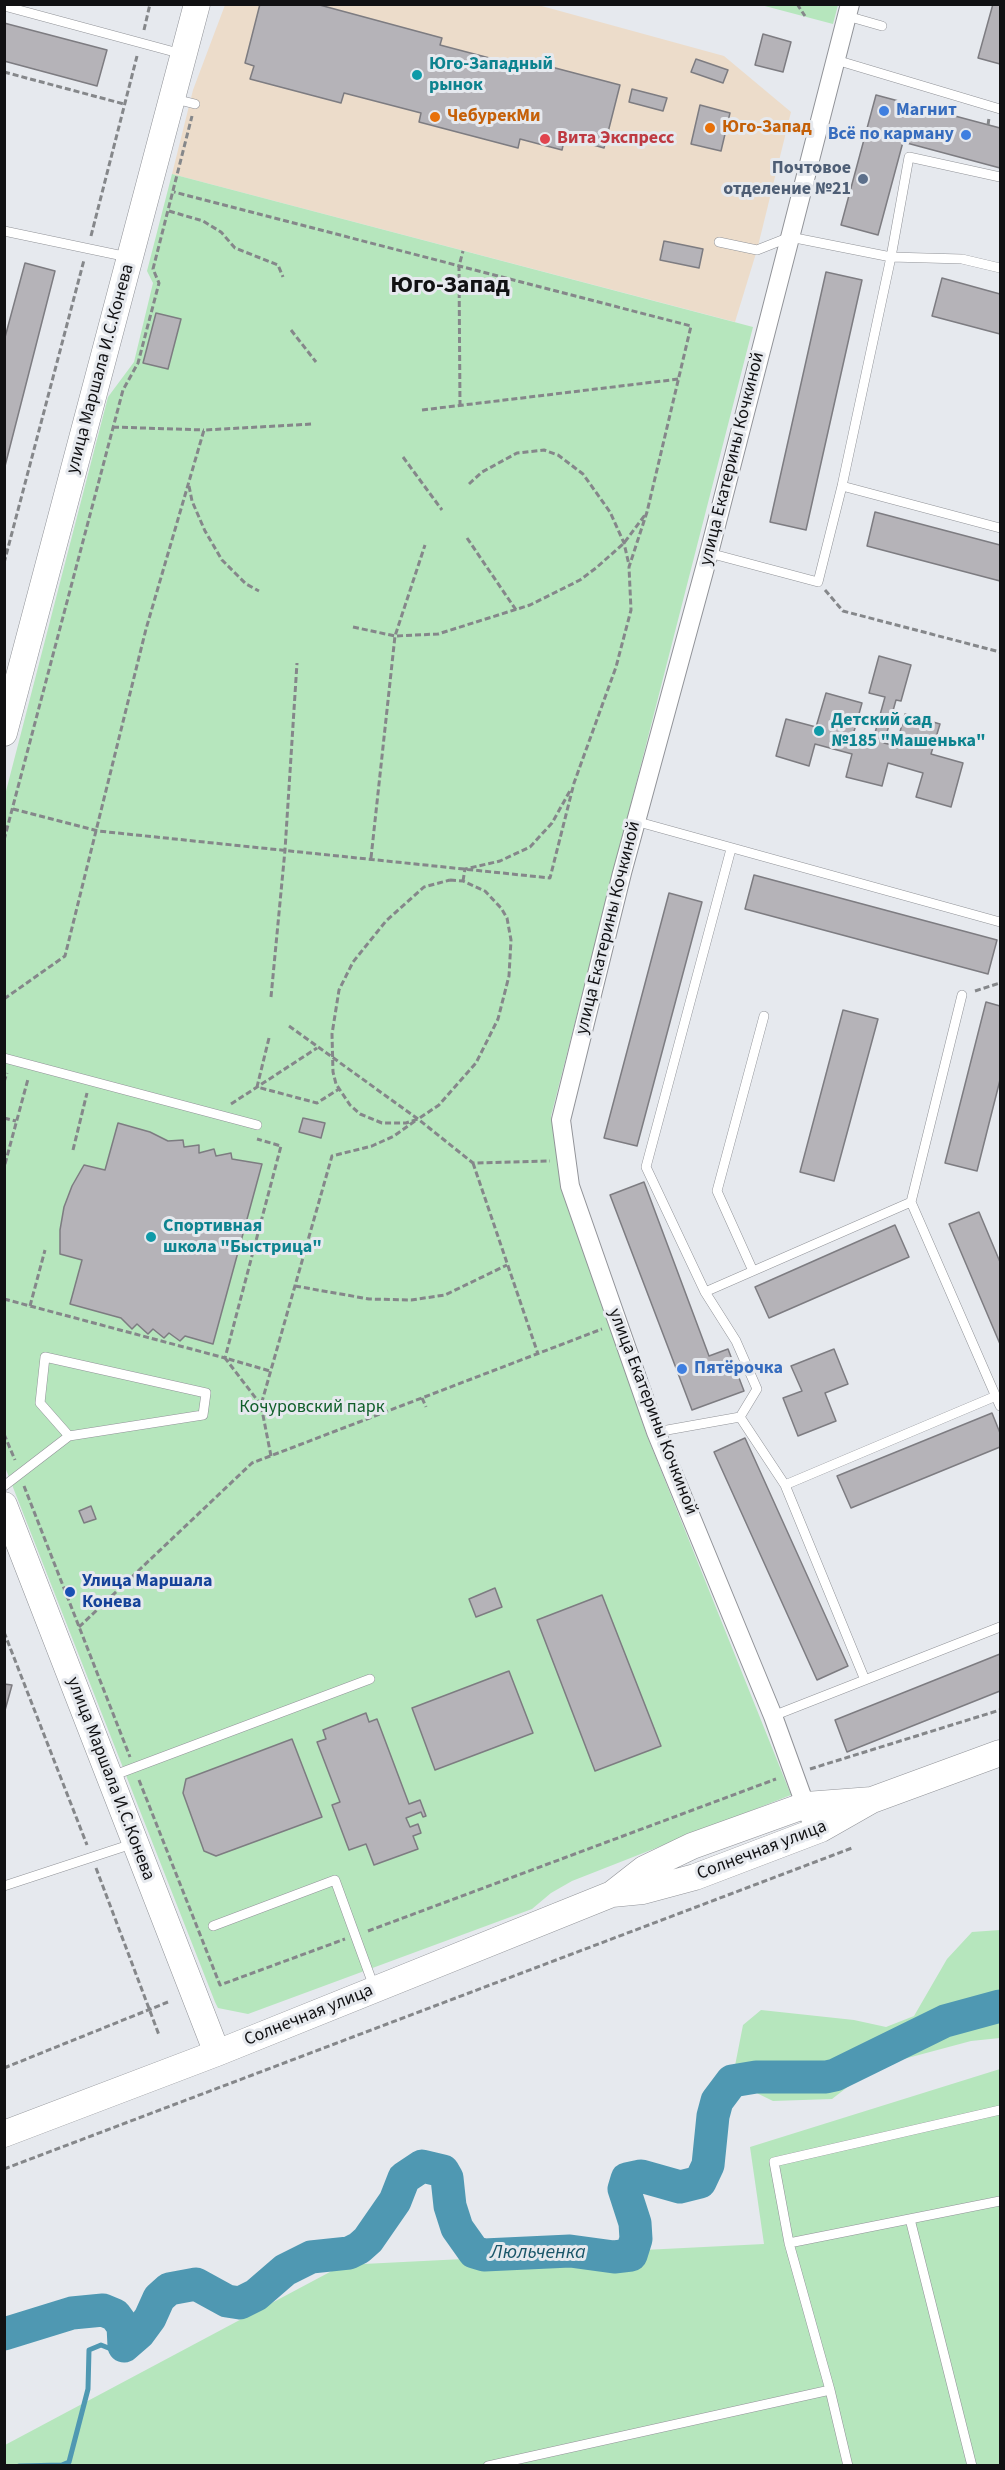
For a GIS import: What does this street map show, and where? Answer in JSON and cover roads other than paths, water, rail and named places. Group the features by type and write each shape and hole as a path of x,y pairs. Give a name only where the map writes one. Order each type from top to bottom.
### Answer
{"main road":[{"name":"улица Маршала И.С.Конева","path":"4,733 130,257 184,101 184,54 197,4"},
{"name":"улица Маршала И.С.Конева","path":"4,1506 217,2053"},
{"name":"Солнечная улица","path":"612,1894 663,1887 815,1832 872,1800 1000,1753"},
{"name":"Солнечная улица","path":"4,2134 217,2053 612,1894 659,1861 806,1804 872,1800"}],"street":[{"name":"улица Екатерины Кочкиной","path":"815,1832 773,1716 656,1432 570,1186 561,1120 635,821 709,553 848,10"}],"lane":[{"path":"4,6 184,54"},
{"path":"848,10 882,26"},
{"path":"836,60 1000,110"},
{"path":"709,553 818,582 842,486 891,257 909,157 1000,177"},
{"path":"4,231 130,257"},
{"path":"719,242 757,250 790,237 891,257 962,259 1000,268"},
{"path":"842,486 1000,528"},
{"path":"635,821 1000,922"},
{"path":"656,1432 740,1417 757,1389 736,1341 705,1292 646,1167 731,849"},
{"path":"962,995 911,1202 1000,1406"},
{"path":"753,1271 717,1191 764,1016"},
{"path":"4,1058 257,1125"},
{"path":"705,1292 911,1202"},
{"path":"4,1486 21,1476 69,1436 202,1415 206,1394 45,1357 40,1403 69,1436"},
{"path":"785,1485 996,1396"},
{"path":"740,1417 785,1485 865,1680"},
{"path":"773,1716 1000,1627"},
{"path":"109,1777 370,1679"},
{"path":"4,1886 135,1843"},
{"path":"213,1926 335,1880 374,1989"},
{"path":"848,2466 830,2390 789,2243 774,2162 1000,2110"},
{"path":"789,2243 1000,2201"},
{"path":"910,2219 972,2466"},
{"path":"488,2466 830,2390"}],"waterway":[{"name":"Люльченка","path":"4,2334 72,2313 103,2310 115,2315 123,2326 124,2346 139,2333 150,2318 159,2298 169,2289 196,2284 227,2301 240,2303 256,2295 285,2270 311,2257 349,2253 359,2248 368,2240 395,2201 404,2178 422,2166 443,2171 447,2178 450,2206 457,2228 474,2252 484,2255 570,2251 614,2257 631,2255 636,2239 635,2223 624,2189 627,2179 641,2176 680,2187 700,2182 708,2165 713,2116 717,2101 732,2081 756,2077 835,2075 945,2021 1000,2006"},
{"path":"19,2466 62,2465 69,2462 88,2389 89,2350 101,2345 116,2351 124,2346"}],"place":[{"name":"Юго-Западный рынок","path":"417,75"},
{"name":"Магнит","path":"884,111"},
{"name":"ЧебурекМи","path":"435,117"},
{"name":"Юго-Запад","path":"710,128"},
{"name":"Всё по карману","path":"966,135"},
{"name":"Вита Экспресс","path":"545,139"},
{"name":"Почтовое отделение №21","path":"863,179"},
{"name":"Детский сад №185 \"Машенька\"","path":"819,731"},
{"name":"Спортивная школа \"Быстрица\"","path":"151,1237"},
{"name":"Пятёрочка","path":"682,1369"},
{"name":"Улица Маршала Конева","path":"70,1592"}],"district":[{"name":"Юго-Запад","path":"450,287"}],"park label":[{"name":"Кочуровский парк","path":"312,1408"}]}
